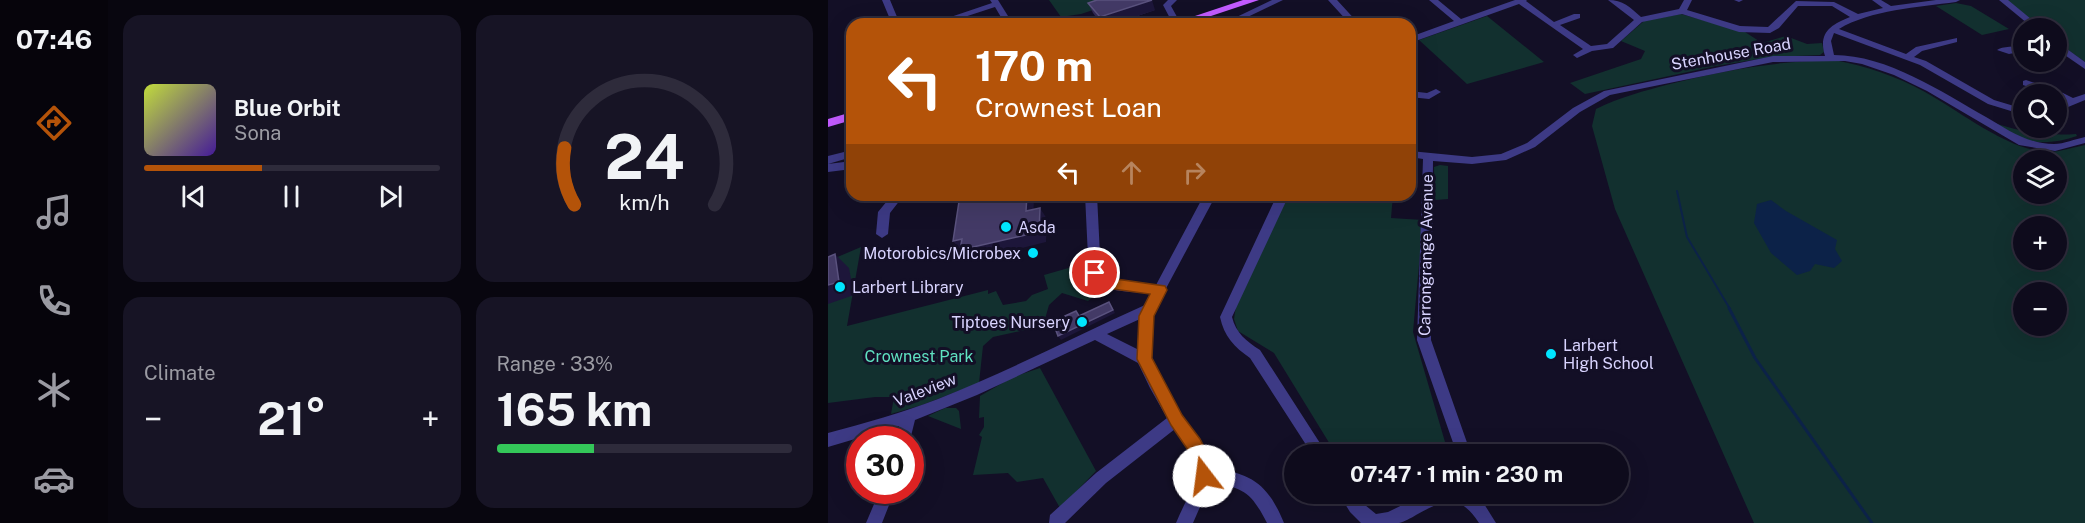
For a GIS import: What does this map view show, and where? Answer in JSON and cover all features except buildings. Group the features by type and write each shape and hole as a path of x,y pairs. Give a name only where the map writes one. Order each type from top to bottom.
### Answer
{"main road":[{"path":"1196,18 1254,0"},
{"path":"828,123 846,118"}],"street":[{"path":"886,0 894,18"},
{"path":"1173,0 1167,5 1167,9 1173,18"},
{"path":"1250,18 1280,0"},
{"path":"1332,0 1349,18"},
{"path":"1433,0 1460,22"},
{"path":"1612,0 1622,5 1639,20"},
{"path":"1682,11 1688,0"},
{"path":"1876,0 1891,10"},
{"path":"1830,57 1826,41 1833,30 1856,17 1956,0"},
{"path":"2003,0 2026,18"},
{"path":"1416,38 1522,1 1590,49"},
{"path":"1577,55 1590,49 1610,46 1639,20 1682,11 1739,29 1759,31 1770,30 1776,26 1794,1 1834,4 1856,17"},
{"path":"951,18 996,2 1005,18"},
{"path":"1235,6 1245,18"},
{"path":"1553,25 1577,16"},
{"path":"1833,30 1907,57 1938,71 1991,102 2013,108"},
{"path":"1907,57 1919,49 1954,40"},
{"path":"2001,50 2013,50"},
{"path":"2067,52 2085,66"},
{"name":"Stenhouse Road","path":"1416,155 1481,161 1510,156 1531,145 1589,100 1607,93 1773,59 1830,57 1864,62 1897,74 1930,89 2023,143 2055,148 2085,140"},
{"path":"2026,83 2060,95 2074,103"},
{"path":"1416,95 1432,97"},
{"path":"2067,105 2085,97"},
{"path":"828,160 846,155"},
{"name":"Carrongrange Avenue","path":"1428,156 1424,340 1460,444"},
{"path":"828,168 846,166"},
{"path":"882,234 884,212 893,201"},
{"path":"1091,201 1095,277 1106,283 1160,290"},
{"path":"1184,523 1199,494 1204,471 1194,444 1176,420 1144,359 1145,330 1149,309 1207,201"},
{"path":"1280,201 1228,310 1227,324 1232,335 1255,354 1314,444"},
{"name":"Valeview","path":"828,440 909,416 1002,378 1149,309"},
{"path":"1096,334 1100,338 1125,347 1144,359"},
{"path":"906,426 909,416"},
{"path":"1057,523 1056,521 1101,478 1176,420"},
{"path":"1204,471 1253,486 1259,492 1276,523"},
{"path":"874,523 882,504"},
{"path":"1354,504 1361,513 1380,523 1393,521 1424,504"},
{"path":"1474,504 1481,510 1488,523"}],"green space":[{"path":"1049,0 1123,0 1081,14 1061,17"},
{"path":"2006,0 2085,0 2085,62 2067,49 2067,18 2029,18"},
{"path":"1956,3 1971,6 2009,29 1982,35 1936,6"},
{"path":"1681,14 1745,32 1762,43 1786,36 1807,44 1822,43 1824,52 1820,55 1771,57 1716,66 1585,94 1570,83 1641,59 1645,51 1621,41 1644,21"},
{"path":"1487,16 1544,62 1467,84 1419,40"},
{"path":"1834,60 1892,76 1925,92 2001,138 2034,150 2013,150 2013,204 2067,204 2067,150 2062,150 2085,145 2085,523 1754,523 1615,209 1592,126 1596,109 1614,101 1690,79 1772,64"},
{"path":"1994,123 2013,129 2013,134"},
{"path":"2067,134 2077,136 2054,142 2033,142 2021,138 2067,138"},
{"path":"1448,166 1448,199 1435,200 1434,167"},
{"path":"1285,201 1392,201 1391,218 1423,220 1413,332 1445,442 1442,444 1330,444 1274,353 1238,331 1234,319 1236,306"},
{"name":"Crownest Park","path":"861,247 847,326 988,290 988,294 996,291 1003,305 1026,301 1032,295 1048,289 1044,275 1086,263 1090,282 1103,289 1088,301 1062,293 1049,305 1043,326 993,337 983,346 979,383 922,405 891,414 894,397 828,403 828,261"},
{"path":"1040,368 1096,471 1060,508 1043,478 1017,482 1008,473 973,475 982,437 979,435 984,427 984,417 979,418 980,396 1013,377"},
{"path":"945,408 956,408 959,411 961,429 928,416"}],"water":[{"path":"1771,200 1837,240 1835,249 1842,261 1834,268 1815,264 1810,271 1797,275 1771,253 1754,223 1757,204"}],"waterway":[{"path":"1677,191 1687,237 1730,309"},
{"path":"1729,308 1755,358 1872,523"}],"place":[{"name":"Asda","path":"1006,227"},
{"name":"Motorobics/Microbex","path":"1033,253"},
{"name":"Larbert Library","path":"840,287"},
{"name":"Tiptoes Nursery","path":"1082,322"},
{"name":"Larbert High School","path":"1551,354"}],"route":[{"path":"1095,273 1095,277 1106,283 1160,290 1147,316 1144,359 1176,420 1194,444 1204,465 1204,476"}]}
